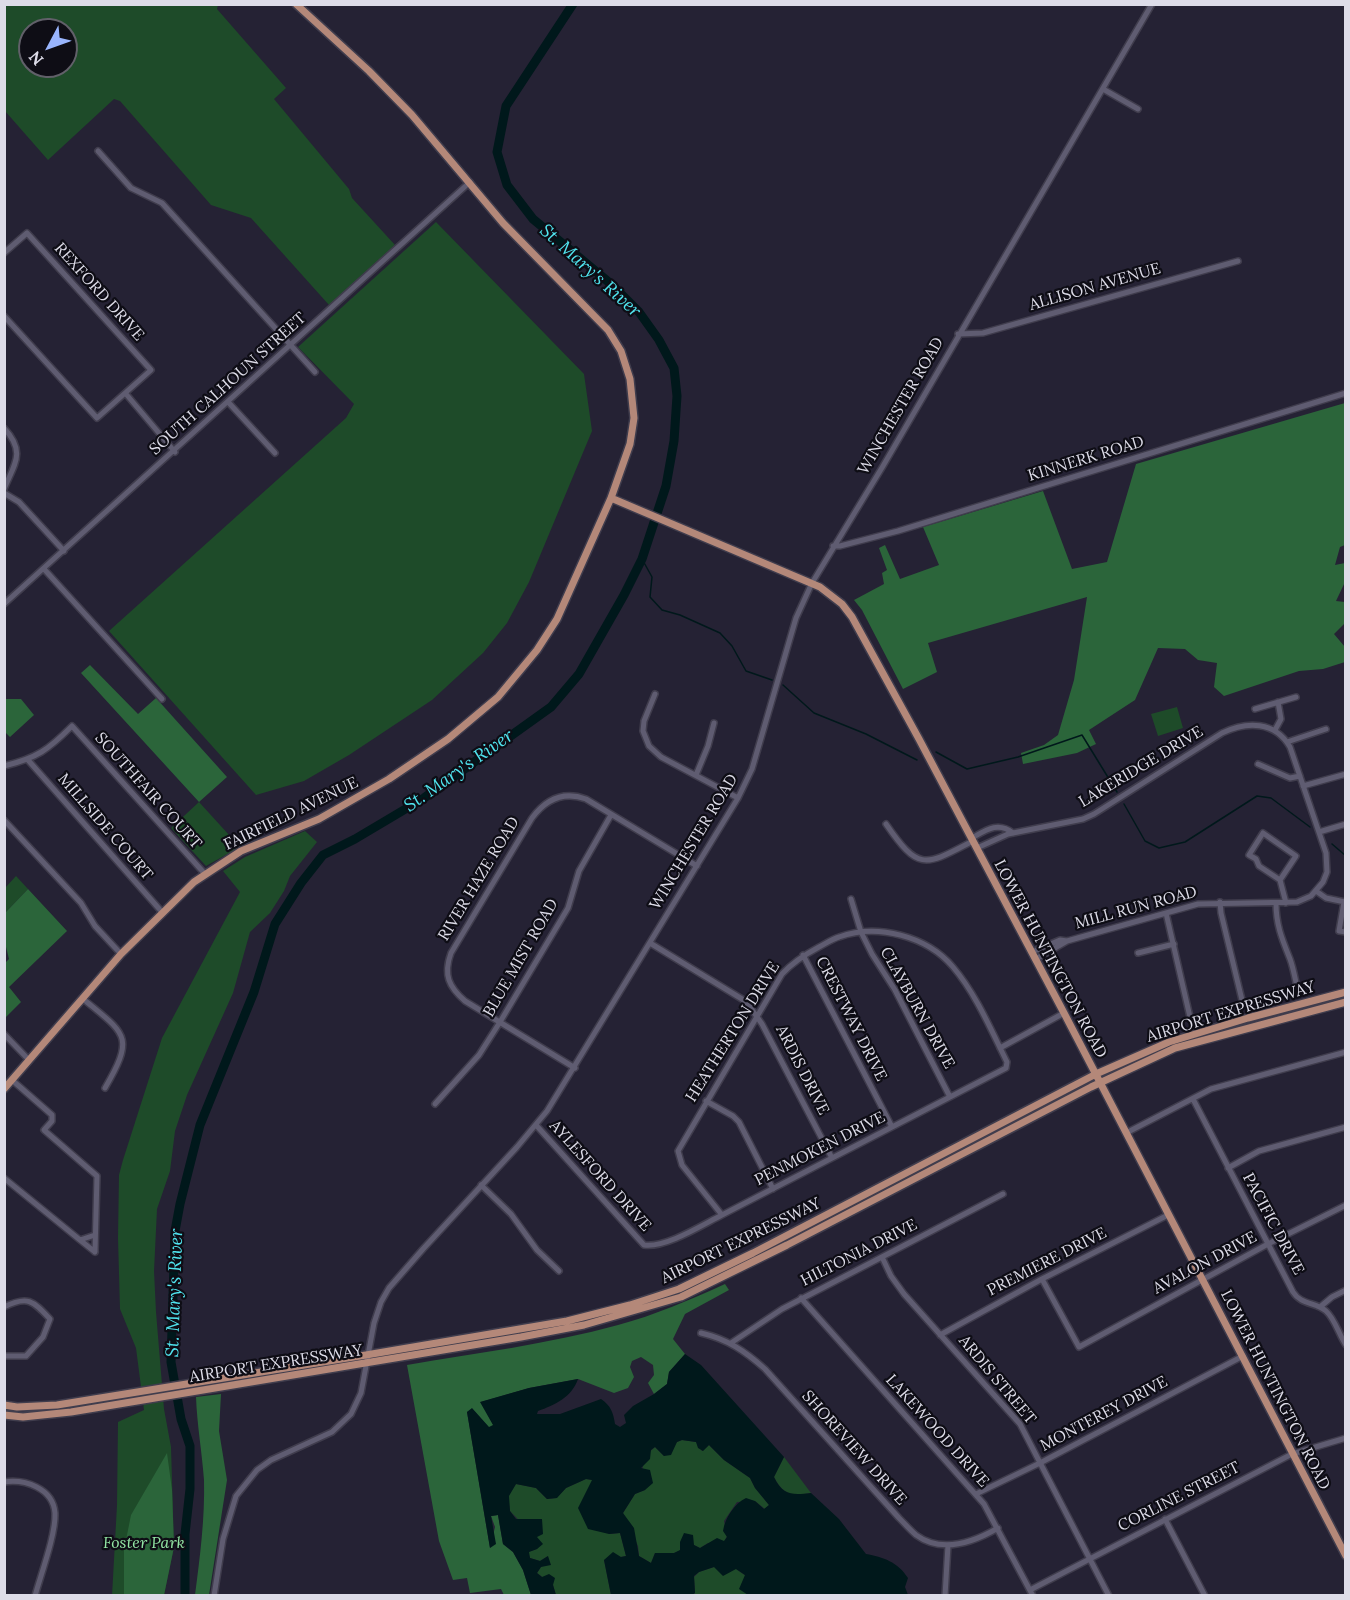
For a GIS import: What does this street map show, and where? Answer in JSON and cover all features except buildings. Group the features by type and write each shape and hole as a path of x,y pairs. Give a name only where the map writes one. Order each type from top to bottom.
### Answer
{"main road":[{"name":"FAIRFIELD AVENUE","path":"4,1089 121,954 162,912 205,874 241,851 319,819 355,800 424,756 498,697 537,650 557,620 611,498 630,444 634,418 630,379 621,351 601,322 502,223 470,182 384,86 296,4"},
{"name":"LOWER HUNTINGTON ROAD","path":"611,498 820,587 842,604 860,628 1036,959 1346,1556"},
{"name":"AIRPORT EXPRESSWAY","path":"4,1415 47,1415 217,1388 567,1321 679,1290 1096,1074 1169,1042 1346,992"},
{"name":"AIRPORT EXPRESSWAY","path":"4,1405 17,1407 57,1405 216,1378 366,1359 584,1325 681,1297 787,1245 1100,1083 1175,1048 1346,1002"}],"street":[{"name":"WINCHESTER ROAD","path":"214,1596 223,1539 236,1496 257,1470 271,1460 322,1437 343,1424 356,1406 361,1393 374,1323 381,1302 389,1288 537,1125 575,1068 738,798 752,769 796,618 812,583 883,466 1152,4"},
{"path":"1103,89 1138,109"},
{"path":"98,151 131,188 162,203 315,372"},
{"name":"SOUTH CALHOUN STREET","path":"4,604 175,452 470,182"},
{"name":"REXFORD DRIVE","path":"4,254 27,233 151,370 126,394"},
{"name":"ALLISON AVENUE","path":"958,334 983,333 1238,261"},
{"path":"4,316 97,418 126,394 175,452"},
{"name":"KINNERK ROAD","path":"833,546 898,531 1346,393"},
{"path":"229,403 274,453"},
{"path":"4,428 14,439 18,455 4,491 19,502 64,551"},
{"path":"44,569 162,699"},
{"path":"656,694 644,721 645,738 653,751 738,798"},
{"path":"1255,709 1296,697"},
{"path":"1278,702 1281,719 1277,732 1287,742 1328,862 1323,882 1316,891 1326,897 1345,902 1339,931 1346,932"},
{"path":"696,775 708,746 714,723"},
{"name":"LAKERIDGE DRIVE","path":"974,842 1083,819 1230,729 1252,724 1277,732"},
{"name":"SOUTHFAIR COURT","path":"28,760 53,744 72,726 205,874"},
{"path":"1287,742 1326,729"},
{"path":"4,766 28,760"},
{"name":"MILLSIDE COURT","path":"28,760 162,912"},
{"path":"1258,764 1290,778 1300,776"},
{"path":"1303,786 1346,774"},
{"name":"RIVER HAZE ROAD","path":"500,1022 465,1001 453,990 448,977 448,961 451,953 532,818 543,805 565,794 586,799 611,815"},
{"path":"611,815 697,867"},
{"name":"BLUE MIST ROAD","path":"435,1104 479,1055 500,1022 568,908 579,871 611,815"},
{"path":"4,820 7,829 81,903 95,926 121,954"},
{"path":"886,824 905,850 921,860 942,858 974,842"},
{"path":"1319,832 1346,824"},
{"name":"LAKERIDGE DRIVE","path":"974,842 997,826 1005,827 1013,833"},
{"path":"1280,880 1296,856 1263,833 1249,855 1258,862 1259,866 1280,880 1286,903"},
{"name":"MILL RUN ROAD","path":"1036,959 1067,941 1198,904 1286,903 1304,900 1316,891"},
{"name":"CLAYBURN DRIVE","path":"851,899 861,932 895,990 950,1097"},
{"path":"1221,903 1221,913 1242,1000"},
{"path":"1276,903 1276,917 1283,945 1290,960 1297,987"},
{"path":"1166,913 1190,1017"},
{"name":"HEATHERTON DRIVE","path":"722,1215 682,1165 678,1151 782,974 803,955 840,936 861,932 892,933 928,946 951,965 972,994 1007,1062 1006,1068"},
{"name":"MILL RUN ROAD","path":"1032,952 1060,940 1067,941"},
{"name":"ARDIS DRIVE","path":"650,943 742,999 762,1024 832,1158"},
{"path":"1138,953 1174,944"},
{"name":"CRESTWAY DRIVE","path":"803,955 892,1127"},
{"path":"82,998 115,1025 123,1040 121,1061 105,1088"},
{"path":"1000,1048 1064,1013"},
{"path":"500,1022 575,1068"},
{"path":"4,1034 29,1060"},
{"path":"1126,1133 1211,1089 1346,1052"},
{"name":"PENMOKEN DRIVE","path":"644,1245 651,1246 680,1236 1006,1068"},
{"path":"4,1178 95,1252 97,1176 44,1130 52,1121 52,1115 12,1080"},
{"name":"PACIFIC DRIVE","path":"1193,1099 1296,1296 1311,1305 1320,1307 1330,1316 1346,1345"},
{"path":"706,1101 734,1116 739,1122 772,1189"},
{"name":"AYLESFORD DRIVE","path":"537,1125 644,1245"},
{"path":"1228,1168 1259,1151 1346,1127"},
{"path":"481,1185 511,1214 537,1250 559,1271"},
{"name":"HILTONIA DRIVE","path":"731,1343 764,1319 801,1298 1003,1194"},
{"name":"AVALON DRIVE","path":"1042,1279 1078,1347 1268,1244 1346,1205"},
{"name":"PREMIERE DRIVE","path":"940,1335 1042,1279 1168,1215"},
{"path":"80,1240 94,1234"},
{"name":"ARDIS STREET","path":"882,1257 897,1286 1020,1424 1109,1596"},
{"path":"1320,1307 1332,1297 1346,1290"},
{"name":"LAKEWOOD DRIVE","path":"801,1298 976,1494 998,1528 1031,1593"},
{"path":"4,1307 23,1299 30,1300 50,1319 43,1337 27,1356 4,1356"},
{"name":"SHOREVIEW DRIVE","path":"701,1333 731,1343 749,1354 917,1535 932,1542 948,1545 968,1543 998,1528"},
{"name":"MONTEREY DRIVE","path":"976,1494 1040,1463 1243,1356"},
{"name":"CORLINE STREET","path":"1031,1593 1090,1558 1292,1454 1346,1438"},
{"path":"4,1482 24,1482 40,1488 50,1498 55,1514 35,1596"},
{"path":"1165,1519 1205,1596"},
{"path":"945,1596 948,1545"}],"green space":[{"path":"4,5 218,5 217,9 286,88 274,99 349,189 352,198 395,245 329,305 251,218 211,205 120,101 114,99 48,160 5,111"},
{"path":"436,222 584,374 592,431 529,582 507,623 483,653 432,700 349,755 304,781 256,795 109,631 346,418 354,404 298,347"},
{"path":"1345,403 1345,545 1340,547 1335,565 1345,563 1345,582 1336,601 1345,602 1345,623 1334,634 1345,647 1345,662 1323,669 1299,671 1224,696 1214,687 1217,663 1198,660 1185,649 1158,648 1135,700 1089,730 1096,744 1077,753 1023,764 1021,753 1044,745 1058,735 1074,680 1087,597 928,643 937,672 903,689 862,610 854,600 884,584 882,573 887,570 879,548 885,545 900,579 939,565 923,527 1043,491 1072,569 1107,562 1136,464"},
{"path":"90,665 138,714 156,698 227,777 199,802 81,673"},
{"path":"4,699 21,699 34,715 10,737 5,732"},
{"path":"1177,707 1183,728 1158,736 1151,714"},
{"path":"199,802 240,847 206,866 171,828"},
{"name":"Foster Park","path":"305,831 317,842 290,876 284,891 270,913 250,932 233,993 187,1095 175,1131 170,1171 157,1209 154,1271 164,1409 171,1447 174,1547 164,1595 112,1596 117,1505 118,1422 144,1410 136,1348 120,1309 119,1175 162,1038 240,892 223,871 245,857"},
{"path":"16,876 28,889 5,913 5,888"},
{"path":"28,889 67,931 9,987 21,1002 5,1018 5,963 9,959 5,943 5,913"},
{"path":"725,1284 729,1290 685,1314 673,1339 685,1354 669,1372 667,1384 654,1394 648,1383 654,1375 653,1365 641,1357 632,1361 630,1367 634,1377 628,1388 614,1393 578,1379 529,1388 481,1402 494,1426 489,1428 472,1409 467,1412 490,1548 495,1527 491,1516 498,1515 503,1544 513,1552 523,1570 531,1595 504,1595 501,1589 470,1593 467,1578 453,1580 439,1541 407,1365 513,1348 592,1332 659,1312"},
{"path":"221,1394 219,1431 227,1480 209,1595 195,1595 202,1538 204,1494 196,1397"},
{"path":"682,1440 696,1442 702,1451 709,1445 724,1460 750,1478 769,1505 765,1509 755,1501 737,1502 724,1521 727,1536 724,1542 708,1543 700,1548 694,1545 674,1553 655,1553 651,1563 639,1556 638,1546 623,1513 635,1494 645,1490 643,1467 650,1452 655,1447 664,1456 677,1442"},
{"path":"167,1453 172,1490 174,1547 164,1595 124,1595 124,1550 131,1515"},
{"path":"784,1457 811,1493 794,1494 781,1488 774,1477"},
{"path":"586,1479 593,1480 609,1534 620,1533 626,1556 604,1560 611,1595 556,1595 553,1585 537,1573 548,1556 540,1561 530,1558 528,1552 537,1549 540,1542 510,1511 508,1496 516,1484 536,1488 547,1499 556,1498 566,1488"},
{"path":"714,1567 736,1569 746,1576 748,1595 692,1596 695,1593 694,1577 699,1572"}],"shaded area":[{"path":"685,1354 701,1365 784,1457 774,1477 781,1488 794,1494 811,1493 839,1519 866,1554 890,1561 904,1572 908,1578 905,1587 908,1595 748,1595 739,1589 745,1575 736,1569 723,1576 714,1567 694,1576 695,1593 692,1595 611,1595 604,1560 613,1552 621,1557 626,1556 620,1533 609,1534 588,1529 578,1508 592,1480 586,1479 566,1488 557,1498 547,1499 536,1488 516,1484 509,1496 510,1511 516,1519 542,1519 543,1534 537,1537 543,1544 529,1552 530,1558 540,1561 548,1556 551,1565 541,1567 537,1573 542,1577 549,1574 555,1578 553,1585 556,1595 531,1595 523,1570 513,1552 503,1544 498,1515 491,1516 496,1544 490,1548 467,1412 472,1408 489,1427 493,1425 480,1402 529,1388 578,1379 572,1391 557,1403 538,1411 537,1414 560,1414 601,1399 609,1407 615,1424 620,1427 626,1423 624,1415 633,1406 667,1384 669,1372","holes":["682,1440 696,1442 698,1448 703,1451 709,1445 724,1460 750,1478 769,1505 764,1509 755,1501 746,1498 728,1516 723,1531 727,1537 724,1541 717,1538 700,1548 694,1545 693,1535 684,1533 680,1542 680,1550 674,1553 655,1553 651,1563 639,1556 634,1528 623,1513 635,1494 645,1490 653,1483 650,1470 641,1468 650,1459 651,1450 655,1447 664,1456 671,1455 677,1442"]}],"waterway":[{"name":"St. Mary's River","path":"185,1596 185,1534 190,1489 190,1446 181,1419 171,1362 175,1231 200,1125 254,992 275,924 301,883 323,855 424,798 551,707 579,674 624,595 642,559 666,486 674,441 677,396 674,368 659,340 639,312 611,284 533,219 507,185 497,152 506,106 573,4"},
{"path":"642,559 652,577 650,597 662,610 680,615 720,633 732,646 746,671 772,680"},
{"path":"783,685 814,713 866,734 917,760"},
{"path":"936,752 967,769 1018,757 1082,735 1117,792"},
{"path":"1124,804 1145,841 1159,848 1185,842 1257,796 1271,798 1310,827"},
{"path":"1332,844 1346,856"}]}
